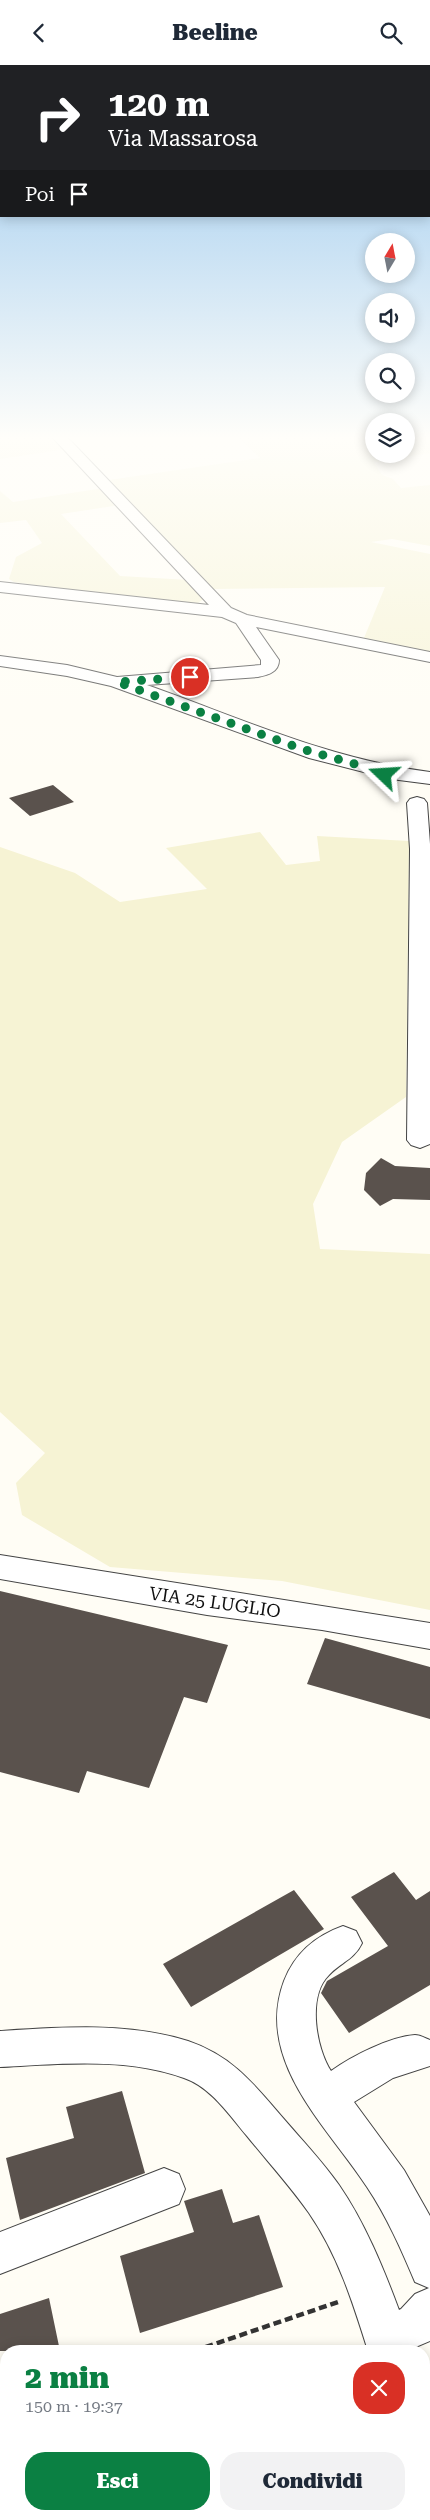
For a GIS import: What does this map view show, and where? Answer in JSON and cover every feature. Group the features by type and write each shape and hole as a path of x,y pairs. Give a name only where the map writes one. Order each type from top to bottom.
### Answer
{"street":[{"path":"169,553 225,612"},
{"path":"0,587 225,612 242,619 430,657"},
{"path":"117,682 245,673 267,669 270,665 270,660 242,619"},
{"path":"0,661 71,671 117,682 302,749 369,768 430,778"},
{"path":"369,768 388,777 404,794 424,798 420,849 420,1140"},
{"name":"VIA 25 LUGLIO","path":"0,1567 207,1602 341,1620 430,1636"},
{"path":"343,1943 321,1956 309,1968 301,1981 298,1997 297,2024 300,2050 308,2069 385,2177 408,2218 430,2267"},
{"path":"0,2049 74,2048 150,2051 190,2060 217,2075 234,2091 324,2199 344,2232 372,2291 388,2344 416,2325 430,2309"},
{"path":"328,2097 368,2069 391,2059 417,2053"},
{"path":"0,2253 164,2189"}],"path":[{"path":"212,2345 372,2291"}],"shaded area":[{"path":"24,553 98,553 120,576 189,580 205,598 198,603 176,602 14,582 9,579 16,557"},
{"path":"178,553 430,554 430,653 364,638 385,587 212,589"},
{"path":"260,832 286,865 320,861 317,836 409,841 406,1097 342,1142 313,1204 320,1249 430,1254 430,1610 282,1581 110,1567 22,1515 16,1483 45,1453 0,1412 0,847 75,873 120,902 207,889 166,848"}],"building":[{"path":"53,785 74,802 30,816 9,798"},
{"path":"381,1158 395,1166 430,1168 430,1200 393,1199 380,1206 364,1190 366,1173"},
{"path":"0,1591 228,1645 207,1703 184,1697 149,1788 87,1771 79,1793 0,1772"},
{"path":"325,1638 430,1667 430,1719 307,1684"},
{"path":"394,1872 416,1900 430,1891 430,1985 349,2033 321,1993 327,1981 388,1946 351,1897"},
{"path":"294,1890 324,1929 191,2007 163,1964"},
{"path":"122,2091 145,2173 20,2220 6,2158 74,2138 66,2107"},
{"path":"222,2189 233,2223 259,2215 283,2287 140,2333 120,2256 194,2232 184,2201"},
{"path":"49,2298 59,2345 0,2345 0,2314"}],"route":[{"path":"190,677 117,682 302,749 369,768 384,775"}]}
